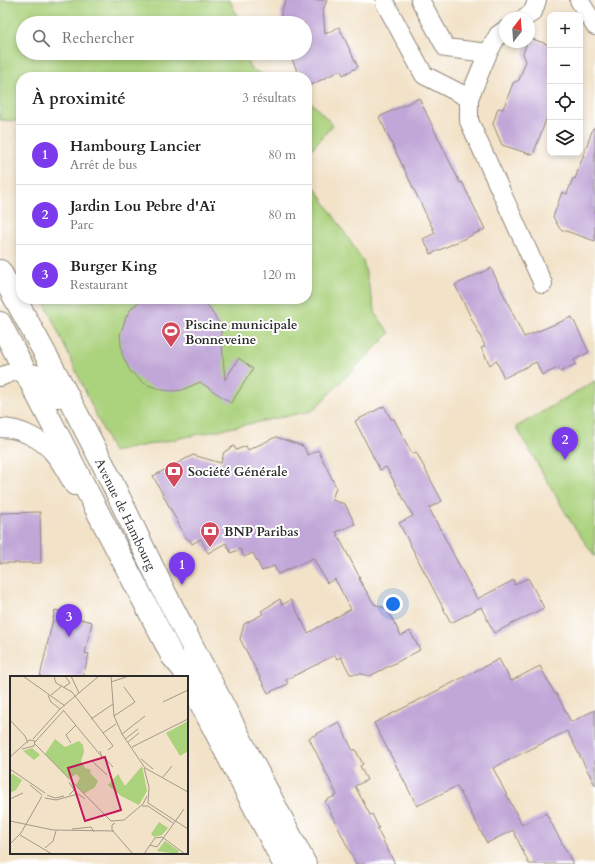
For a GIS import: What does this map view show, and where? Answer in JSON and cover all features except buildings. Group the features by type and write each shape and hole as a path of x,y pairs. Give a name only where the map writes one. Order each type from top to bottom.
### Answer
{"street":[{"path":"420,0 446,48 488,53"},
{"path":"532,12 537,0"},
{"path":"579,0 595,26"},
{"path":"385,3 424,75 469,98"},
{"path":"499,34 488,53 469,98 469,121 543,284"},
{"name":"Avenue de Hambourg","path":"0,272 16,301"},
{"name":"Avenue de Hambourg","path":"18,304 59,379 125,509 165,593 304,864"},
{"name":"Avenue de Hambourg","path":"0,323 172,656 183,669 187,676"},
{"path":"0,377 15,371 25,371 49,379 109,496 125,509"},
{"path":"0,428 23,432 37,439 54,454 78,492 109,533"},
{"name":"Avenue de Hambourg","path":"188,679 284,864"}],"green space":[{"path":"0,0 230,0 237,16 16,16 16,60 246,60 251,69 257,72 16,72 16,121 0,120"},
{"path":"312,103 333,125 312,148"},
{"path":"312,183 363,261 376,315 390,333 312,411 113,452 45,304 312,304"},
{"path":"595,381 595,557 571,522 516,427"}],"place":[{"name":"Piscine municipale Bonneveine","path":"171,348"},
{"name":"Jardin Lou Pebre d'Aï","path":"565,460"},
{"name":"Société Générale","path":"174,488"},
{"name":"BNP Paribas","path":"210,548"},
{"name":"Hambourg Lancier","path":"182,585"},
{"name":"Burger King","path":"69,637"}]}
